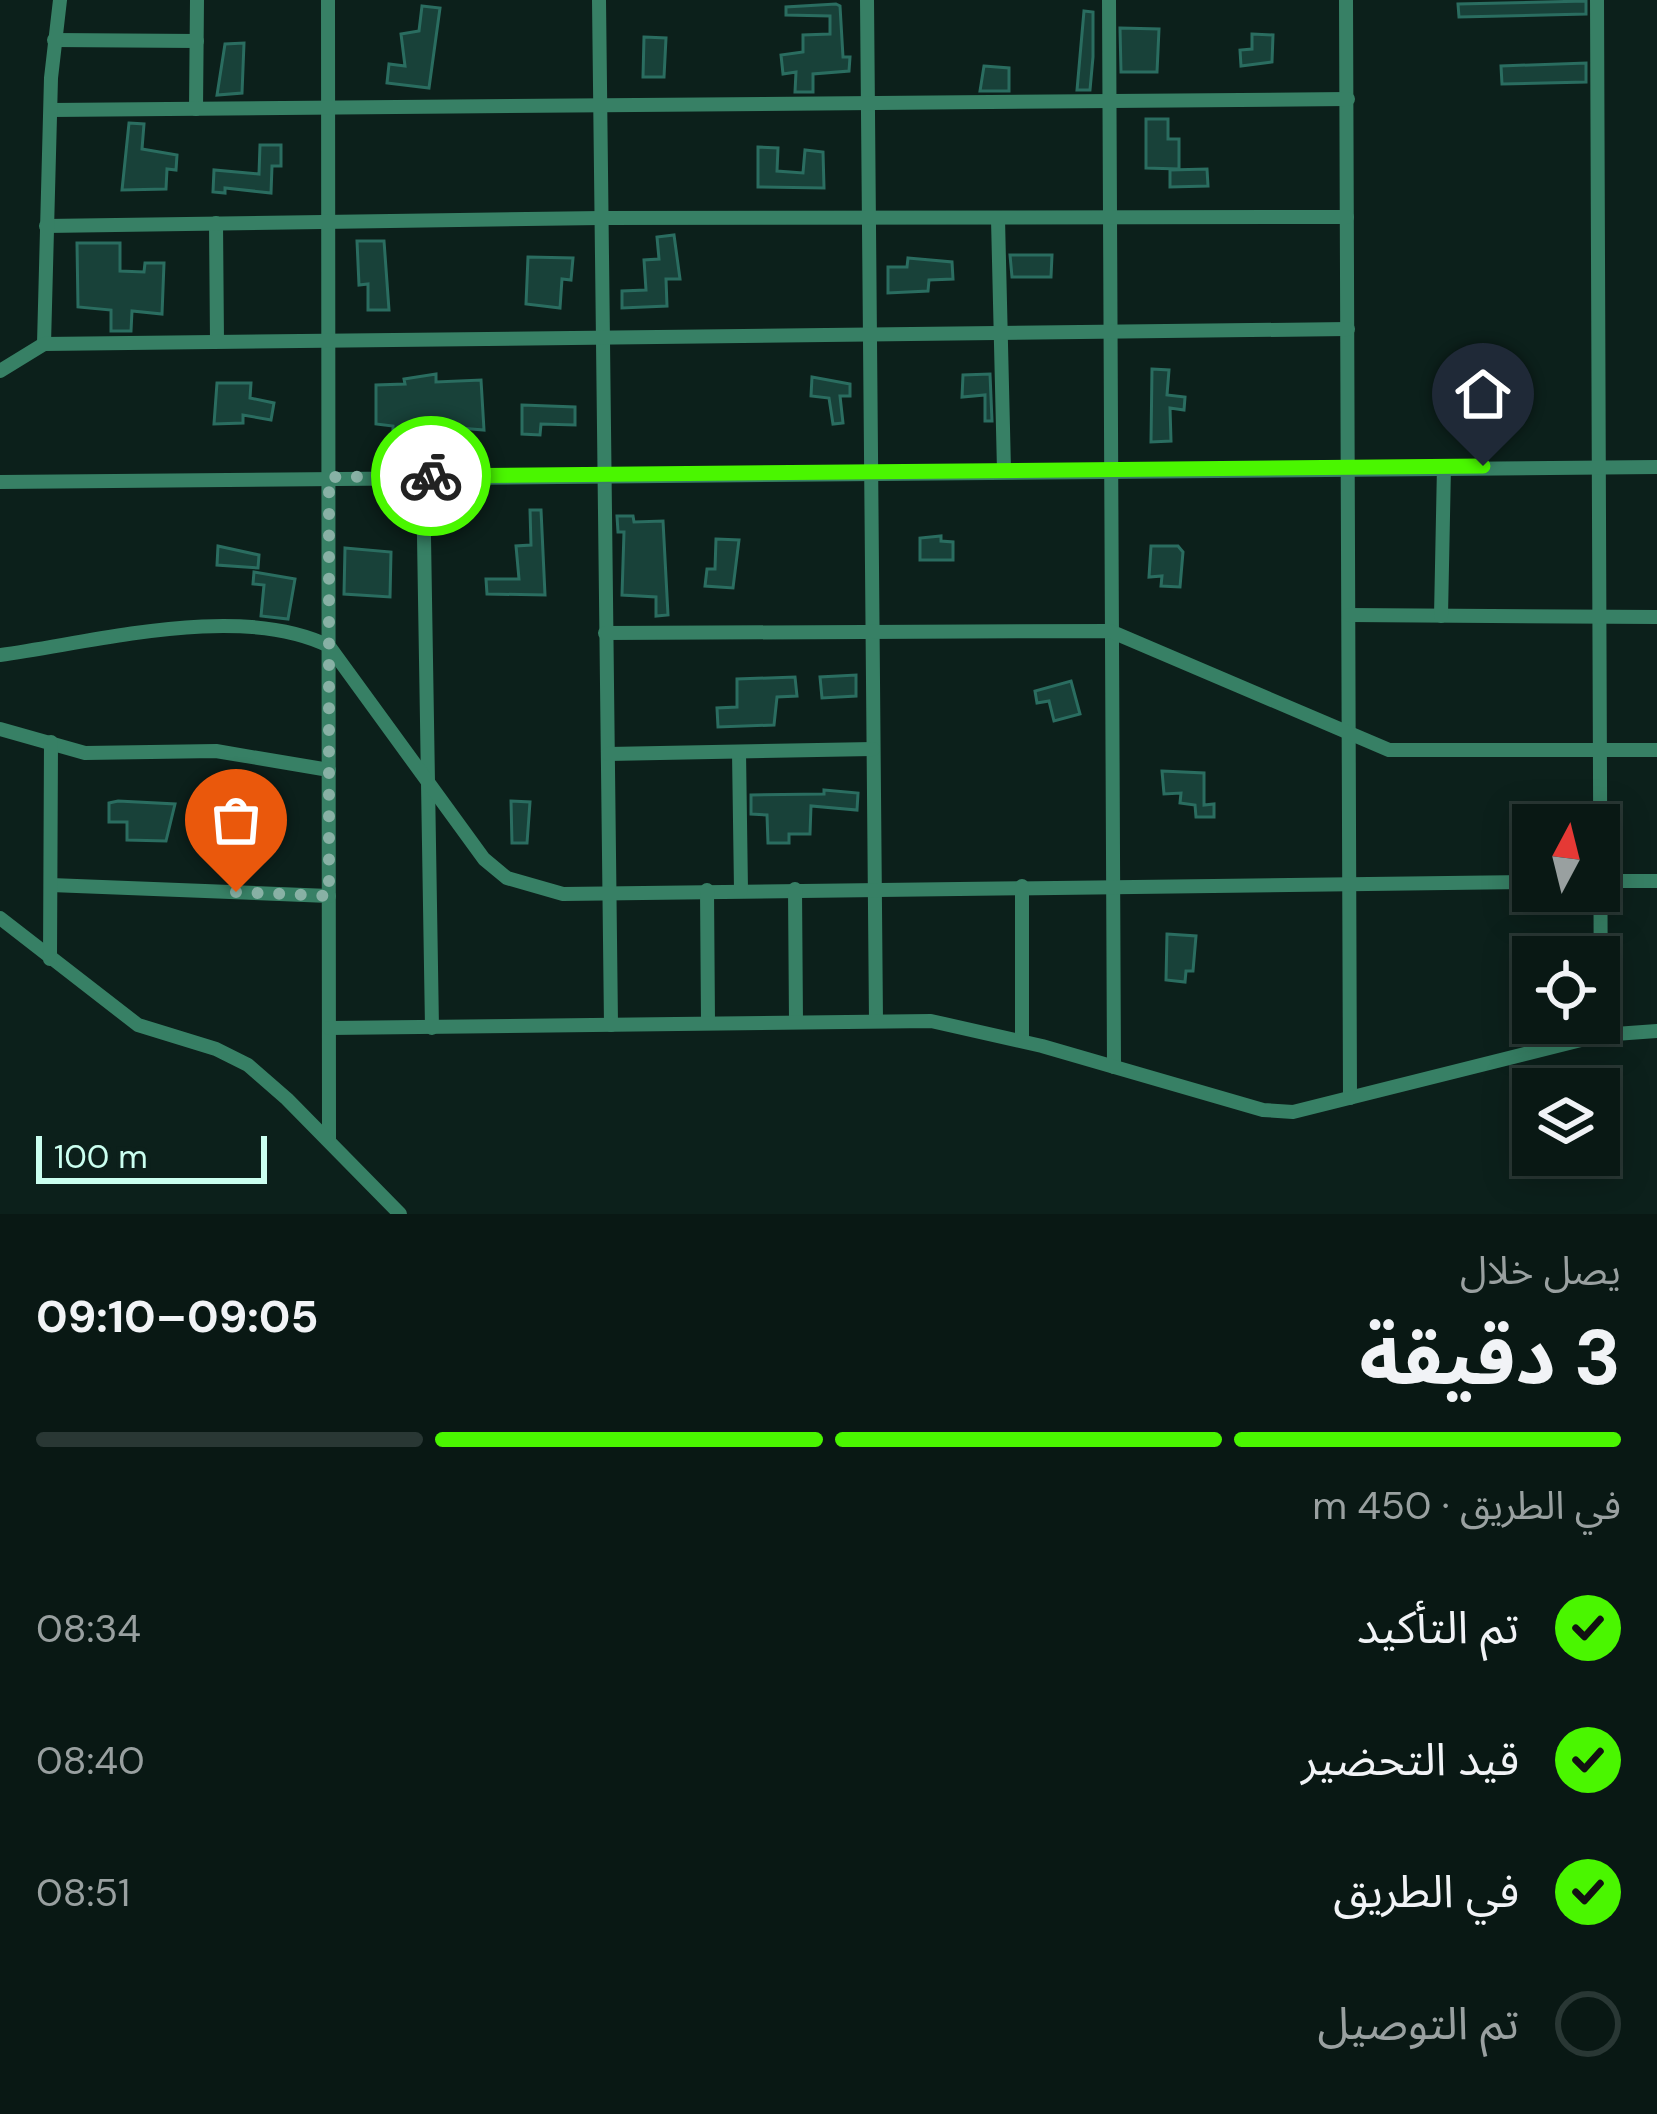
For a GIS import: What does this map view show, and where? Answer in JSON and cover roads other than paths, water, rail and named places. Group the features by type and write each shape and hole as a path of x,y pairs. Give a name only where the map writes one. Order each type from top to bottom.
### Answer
{"street":[{"path":"44,344 54,40 60,0"},
{"path":"196,110 197,0"},
{"path":"328,0 329,1140"},
{"path":"599,0 611,1024"},
{"path":"866,0 876,1021"},
{"path":"1108,0 1114,1067"},
{"path":"1346,0 1350,1098"},
{"path":"1597,0 1600,804"},
{"path":"54,40 197,41"},
{"path":"51,110 1348,99"},
{"path":"46,226 601,218 1347,217"},
{"path":"998,219 1004,470"},
{"path":"216,223 217,341"},
{"path":"0,371 44,344 1348,329"},
{"path":"0,482 1350,466 1657,467"},
{"path":"1442,616 1444,466"},
{"path":"423,476 432,1028"},
{"path":"1349,615 1657,616"},
{"path":"0,655 203,628 272,630 310,637 329,646 484,859 507,878 563,894 1512,882"},
{"path":"605,633 1110,632 1389,750 1657,751"},
{"path":"0,729 112,756 216,751 329,770"},
{"path":"50,959 51,742"},
{"path":"608,754 873,749"},
{"path":"739,752 741,890"},
{"path":"1620,881 1657,880"},
{"path":"51,885 329,896"},
{"path":"1022,886 1022,1041"},
{"path":"795,889 796,1021"},
{"path":"706,890 708,1022"},
{"path":"0,918 138,1025 172,1039 216,1048 248,1065 400,1214"},
{"path":"329,1028 796,1021 956,1024 1263,1110 1294,1112 1564,1044"},
{"path":"1620,1034 1657,1031"}]}
